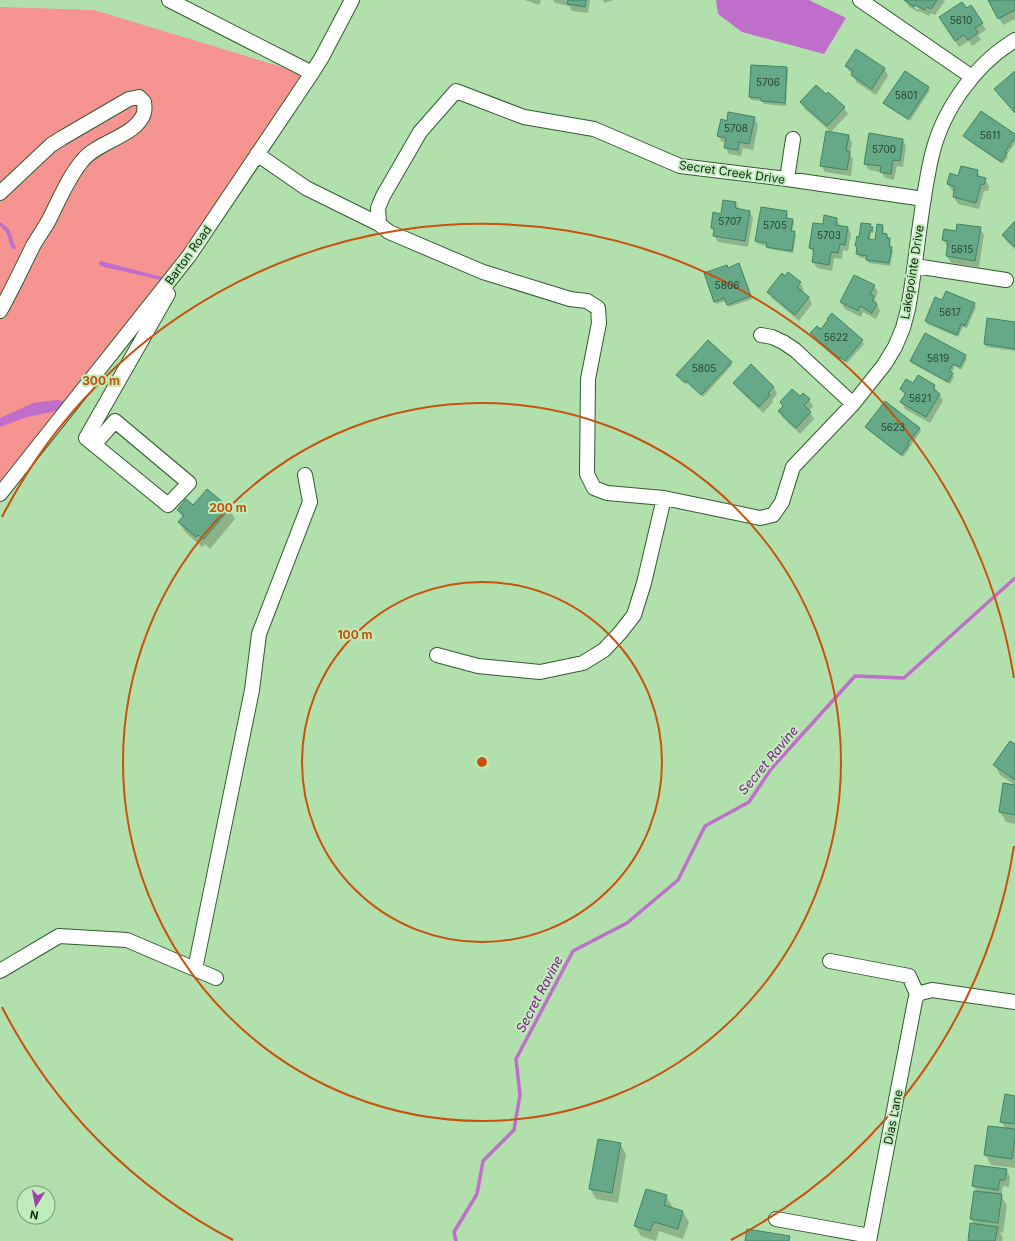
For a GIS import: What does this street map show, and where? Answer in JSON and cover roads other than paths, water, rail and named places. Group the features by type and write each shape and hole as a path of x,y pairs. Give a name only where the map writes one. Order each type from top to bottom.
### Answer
{"street":[{"path":"169,0 312,73"},
{"name":"Barton Road","path":"0,494 189,256 312,73 352,0"},
{"path":"860,0 972,77"},
{"name":"Lakepointe Drive","path":"664,498 760,518 773,515 782,502 793,467 853,404 884,365 895,347 903,328 908,309 931,158 942,125 949,111 972,77 984,64 1015,40"},
{"name":"Secret Creek Drive","path":"379,224 378,208 383,196 420,132 456,91 524,116 594,129 680,166 787,179 924,199"},
{"path":"0,193 41,154 62,138 130,99 139,97 144,102 144,115 135,126 91,152 81,162 33,246 0,311"},
{"path":"787,179 792,139"},
{"path":"257,154 306,188 379,224 389,232 483,272 570,299 587,301 598,308 599,323 588,379 587,474 594,488 607,493 664,498 644,583 634,615 604,650 583,663 540,672 478,666 437,655"},
{"path":"94,445 115,421 189,483 168,505 94,445 86,438 189,256"},
{"path":"915,266 1006,280"},
{"path":"761,335 772,337 795,350 853,404"},
{"path":"195,969 252,690 259,634 310,502 305,475"},
{"path":"0,971 59,936 126,940 216,978"},
{"path":"830,961 909,976 917,994 932,990 1015,1002"},
{"name":"Dias Lane","path":"870,1239 917,994"},
{"path":"776,1219 870,1239"}],"waterway":[{"name":"Secret Ravine","path":"456,1241 454,1232 477,1194 483,1161 514,1130 520,1095 516,1059 573,951 627,923 678,880 705,826 749,802 771,769 855,676 904,678 1015,578"}]}
